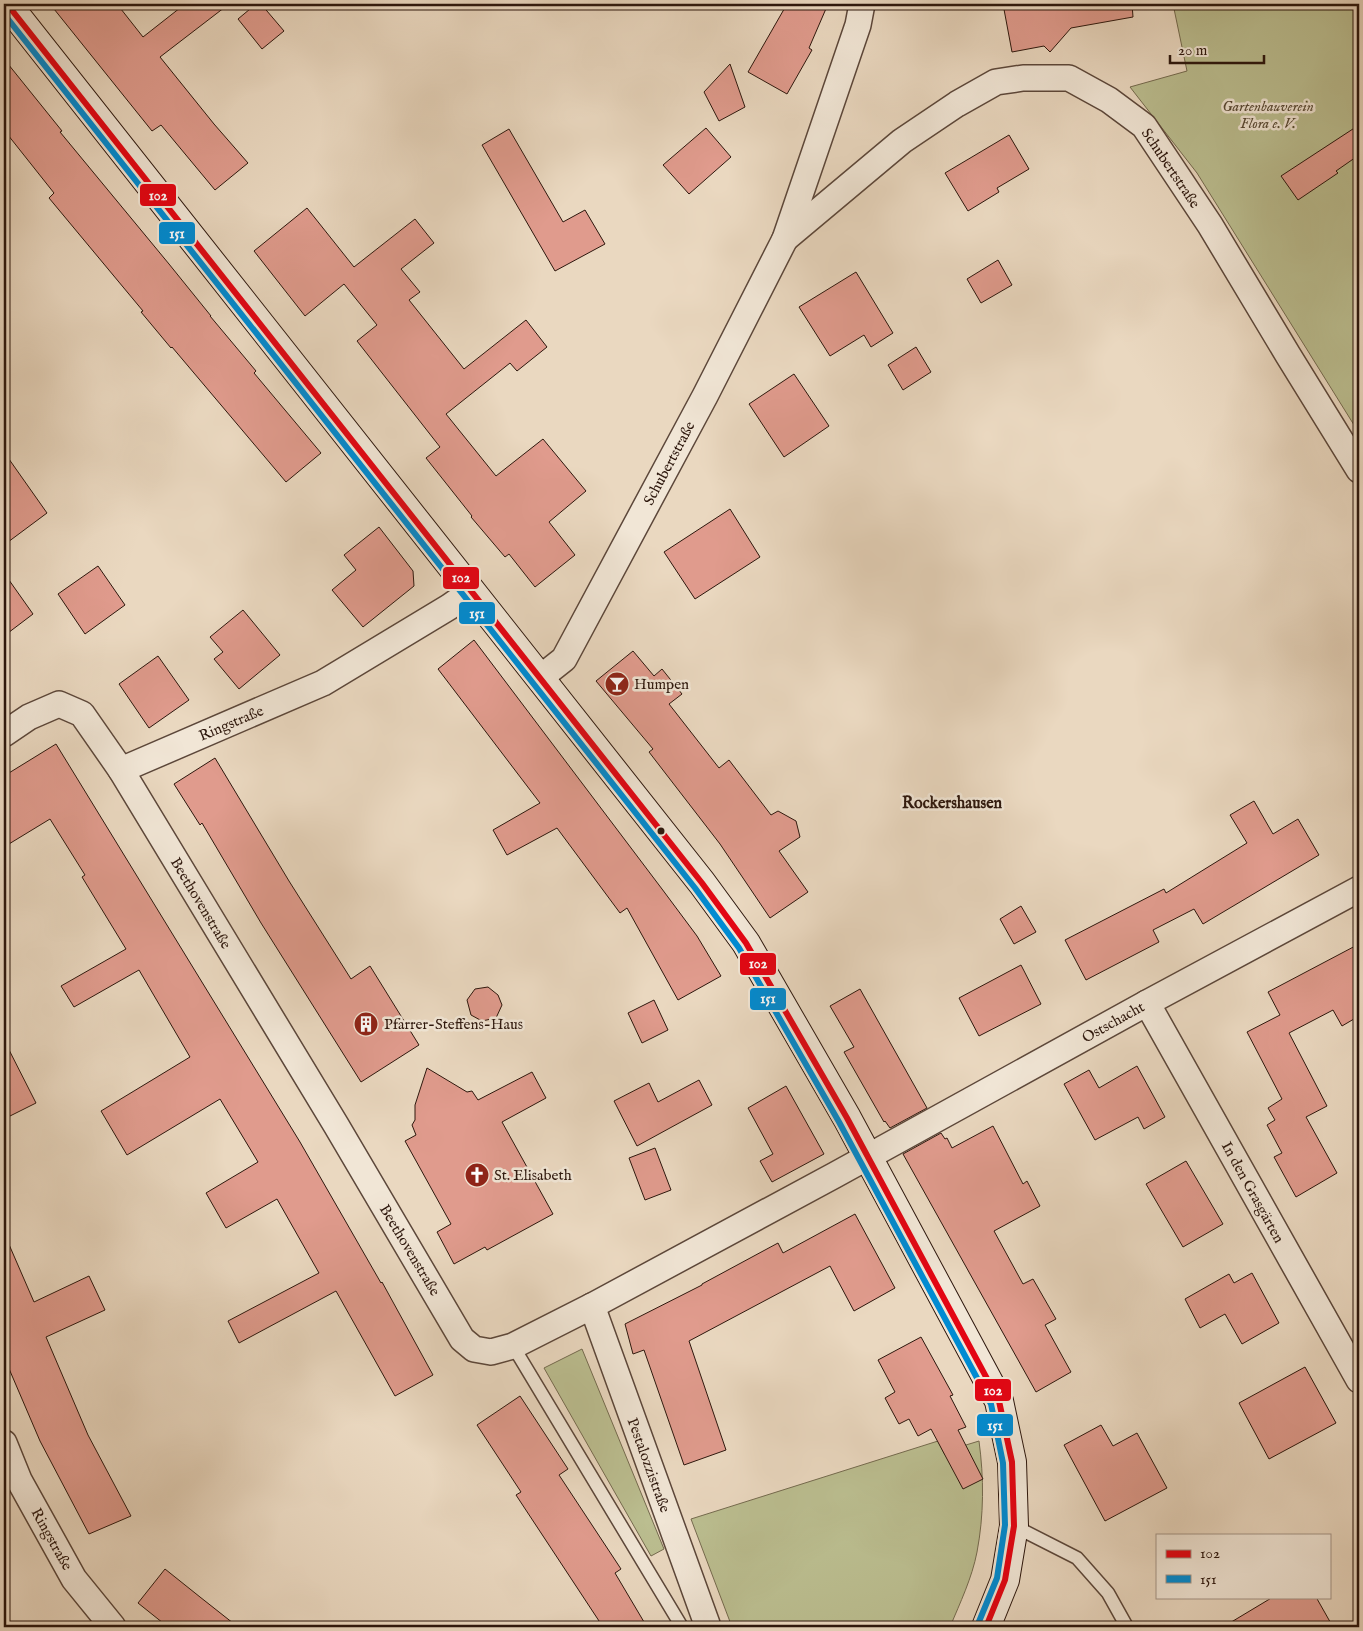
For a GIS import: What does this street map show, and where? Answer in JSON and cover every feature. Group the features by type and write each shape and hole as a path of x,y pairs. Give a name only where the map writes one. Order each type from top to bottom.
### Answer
{"street":[{"path":"7,4 702,883 746,943 848,1118 999,1401 1012,1462 1014,1526 1005,1580 986,1627"},
{"name":"Schubertstraße","path":"540,678 564,659 705,396 784,239 858,25 862,4"},
{"name":"Schubertstraße","path":"784,239 902,141 956,104 996,82 1023,78 1069,78 1109,100 1144,126 1210,225 1359,470"},
{"name":"Ringstraße","path":"120,770 323,683 449,607 472,591"},
{"path":"4,734 29,717 59,704 82,714 120,770"},
{"name":"Beethovenstraße","path":"120,770 336,1124 462,1338 474,1349 490,1352 512,1346 592,1306 868,1157"},
{"name":"Ostschacht","path":"868,1157 1147,1003 1359,889"},
{"name":"In den Grasgärten","path":"1147,1003 1359,1380"},
{"name":"Pestalozzistraße","path":"592,1306 706,1625"},
{"name":"Ringstraße","path":"4,1443 20,1480 74,1579 113,1627"}],"lane":[{"path":"512,1346 682,1627"},
{"path":"1014,1526 1077,1558 1108,1593 1127,1627"}],"green space":[{"name":"Gartenbauverein Flora e. V.","path":"1173,4 1359,4 1359,433 1197,173 1130,87 1187,71"},
{"path":"582,1349 664,1549 651,1556 544,1368"},
{"path":"938,1441 945,1455 979,1441 982,1469 982,1510 975,1562 950,1627 732,1627 691,1519"}],"building":[{"path":"50,4 117,4 143,37 185,4 229,4 160,57 248,163 215,190 161,125 152,131"},
{"path":"256,4 261,4 284,31 262,49 238,19"},
{"path":"787,4 828,4 809,48 812,50 787,94 748,72"},
{"path":"1003,4 1132,4 1133,17 1071,28 1050,52 1044,46 1012,52"},
{"path":"4,59 62,131 60,132 256,371 254,373 321,453 286,482 171,348 141,312 143,311 49,198 54,193 4,130"},
{"path":"730,64 745,107 719,121 704,92"},
{"path":"1359,125 1359,155 1336,171 1338,173 1298,200 1281,176"},
{"path":"706,128 731,157 689,194 663,165"},
{"path":"509,129 563,222 585,210 605,244 555,271 482,145"},
{"path":"1009,135 1029,169 997,188 999,192 968,211 945,173"},
{"path":"307,208 354,267 415,219 434,243 401,269 420,292 409,300 464,369 526,320 547,347 517,371 510,363 446,414 496,476 543,439 586,491 549,522 575,555 535,587 509,554 505,557 471,517 426,458 440,447 357,341 377,325 344,284 305,316 254,251"},
{"path":"998,260 1012,285 981,303 967,279"},
{"path":"856,272 893,333 871,347 864,335 830,356 799,307"},
{"path":"916,347 931,372 903,390 888,365"},
{"path":"794,374 829,426 784,457 749,404"},
{"path":"4,452 47,513 4,545"},
{"path":"730,509 760,557 695,599 664,552"},
{"path":"379,527 413,571 414,586 363,627 332,590 356,570 344,555"},
{"path":"98,566 125,605 85,634 58,594"},
{"path":"4,573 33,614 4,636"},
{"path":"243,610 280,655 239,689 214,659 223,652 210,637"},
{"path":"474,640 697,936 721,976 678,1000 627,908 620,913 557,828 507,855 493,830 540,803 438,669"},
{"path":"633,651 654,676 662,669 682,694 669,704 719,768 729,760 771,815 778,811 796,821 800,837 779,851 808,892 770,918 720,844 649,752 653,749 596,681"},
{"path":"158,656 189,700 149,728 119,684"},
{"path":"56,744 300,1142 382,1282 433,1375 395,1396 336,1291 239,1343 228,1321 319,1273 277,1199 226,1228 206,1193 258,1162 220,1099 127,1155 101,1111 190,1057 139,970 74,1007 61,986 126,949 82,877 85,875 50,819 4,847 4,776"},
{"path":"215,758 351,979 370,966 419,1045 361,1082 261,923 202,823 200,825 174,784"},
{"path":"1254,801 1273,834 1298,819 1319,855 1203,924 1194,909 1153,930 1159,942 1086,980 1065,940 1164,889 1166,893 1247,843 1230,815"},
{"path":"1021,906 1036,932 1014,944 1000,919"},
{"path":"1359,944 1359,1016 1342,1026 1333,1010 1289,1033 1327,1106 1306,1117 1337,1173 1296,1197 1274,1157 1282,1153 1267,1125 1275,1120 1268,1108 1282,1099 1247,1032 1280,1015 1268,992"},
{"path":"1021,965 1041,1004 979,1036 959,998"},
{"path":"488,987 498,995 502,1005 496,1018 482,1021 471,1015 467,1000 475,989"},
{"path":"860,989 927,1108 890,1128 884,1122 844,1052 854,1047 830,1006"},
{"path":"654,1000 668,1030 642,1043 628,1013"},
{"path":"4,1040 36,1103 4,1119"},
{"path":"1137,1066 1165,1117 1144,1129 1138,1117 1095,1140 1064,1084 1089,1070 1099,1088"},
{"name":"St. Elisabeth","path":"427,1068 467,1092 472,1091 478,1100 532,1072 546,1098 502,1122 553,1214 487,1250 485,1247 454,1264 437,1232 451,1224 405,1141 416,1135 412,1125 415,1120 415,1105"},
{"path":"699,1080 712,1105 637,1146 614,1101 649,1083 658,1102"},
{"path":"786,1086 824,1154 772,1182 760,1161 773,1154 748,1108"},
{"path":"993,1126 1023,1184 1027,1181 1040,1206 994,1231 1023,1284 1033,1279 1056,1319 1045,1325 1071,1372 1036,1392 903,1154 941,1133 945,1139 947,1138 952,1148"},
{"path":"655,1148 671,1190 645,1200 629,1158"},
{"path":"1186,1161 1223,1224 1183,1247 1146,1184"},
{"path":"855,1214 895,1288 854,1311 830,1266 689,1341 726,1450 684,1465 644,1350 633,1354 625,1324 702,1285 778,1243 783,1253"},
{"path":"4,1233 34,1302 89,1276 105,1310 46,1337 88,1435 131,1516 89,1534 40,1441 4,1357"},
{"path":"1252,1273 1279,1323 1242,1344 1225,1314 1200,1328 1185,1299 1229,1274 1234,1283"},
{"path":"921,1337 953,1395 950,1396 966,1427 958,1430 983,1479 963,1489 931,1429 918,1436 909,1419 899,1424 885,1398 895,1392 878,1360"},
{"path":"1305,1367 1336,1423 1269,1459 1239,1403"},
{"path":"520,1396 568,1469 559,1475 621,1569 615,1573 647,1627 603,1627 516,1495 521,1492 477,1425"},
{"path":"1101,1425 1113,1446 1137,1433 1167,1488 1105,1521 1064,1445"},
{"path":"165,1569 238,1627 168,1627 138,1603"},
{"path":"1271,1598 1317,1598 1333,1627 1223,1627"}],"transit line":[{"name":"102","path":"7,4 702,883 746,943 847,1118 999,1401 1012,1462 1014,1526 1005,1580 986,1627"},
{"name":"151","path":"4,14 695,888 739,948 839,1122 991,1404 1003,1463 1005,1525 997,1578 978,1624"}],"place":[{"name":"Humpen","path":"617,684"},
{"name":"Pfarrer-Steffens-Haus","path":"366,1024"},
{"name":"St. Elisabeth","path":"477,1175"}],"district":[{"name":"Rockershausen","path":"952,802"}]}
